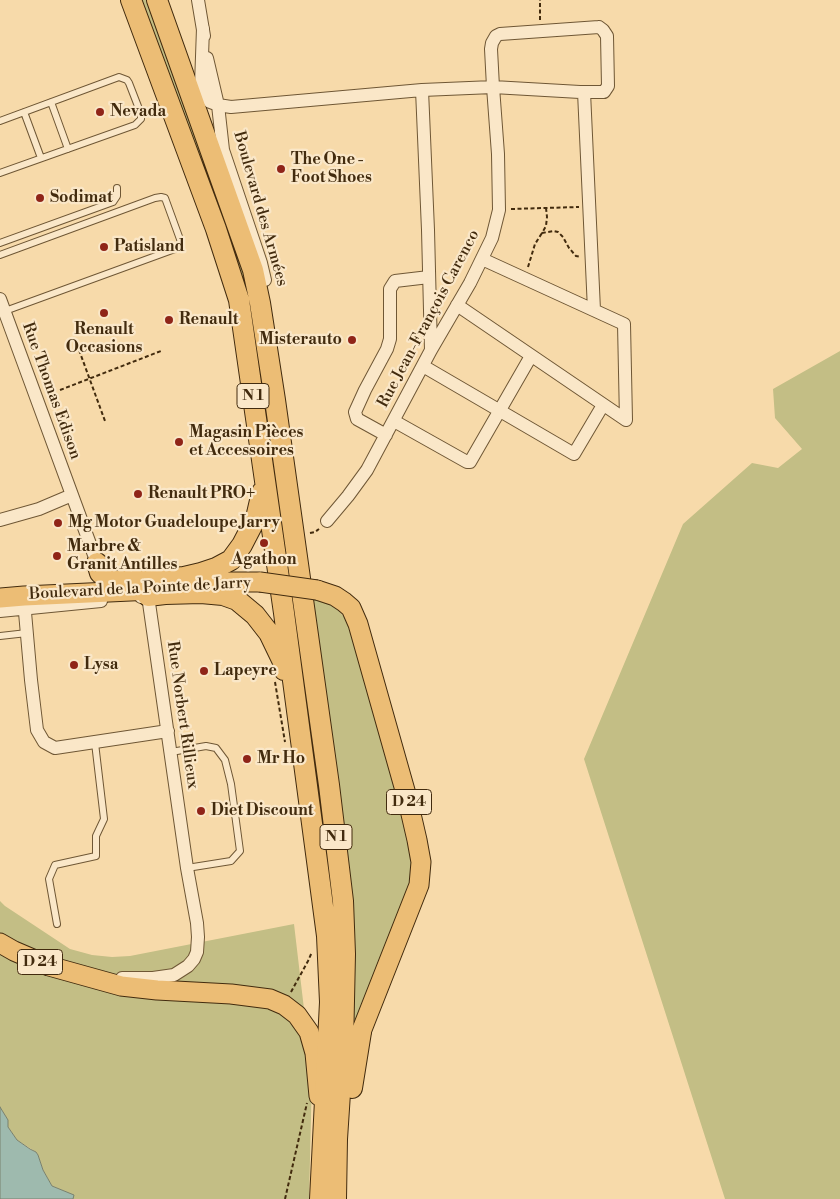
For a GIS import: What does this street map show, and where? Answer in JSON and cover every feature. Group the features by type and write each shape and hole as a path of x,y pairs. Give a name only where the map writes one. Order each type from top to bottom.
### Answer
{"highway":[{"name":"N 1","path":"131,0 216,229 239,300 286,623 327,936 330,1002 327,1067 330,1145 336,1199"},
{"name":"N 1","path":"157,0 254,270 275,400 337,845 343,901 345,954 344,1037 330,1145 320,1199"},
{"path":"97,563 100,573 105,578 115,581 145,581 184,577 216,568 231,560 250,531 256,518 265,480"},
{"path":"148,596 201,593 223,595 237,600 255,616 265,629 282,662 295,743 311,809"},
{"path":"341,1199 352,1082 361,1032"}],"main road":[{"name":"Boulevard de la Pointe de Jarry","path":"0,598 25,602 231,582 260,582 317,590 335,596 351,608 358,624 408,801 421,862 419,885 391,967 361,1032 330,1145"},
{"name":"D 24","path":"0,943 49,966 121,986 270,999 284,1006 297,1015 309,1032 315,1054 330,1145"}],"street":[{"name":"Boulevard des Armées","path":"198,0 208,65 218,105 223,150 262,263 271,313 275,400"},
{"path":"218,105 232,107 422,90 493,87 604,92 608,86 607,36 600,27 540,31"},
{"name":"Rue Jean-François Carenco","path":"326,522 367,470 492,238 499,210 492,43 496,36 500,34 540,31"},
{"path":"422,90 431,350"},
{"path":"584,92 594,310"},
{"path":"457,305 626,420 624,324 482,259"},
{"path":"386,435 357,419 355,412 387,349 390,339 390,290 395,281 429,277"},
{"name":"Rue Thomas Edison","path":"0,299 97,563"},
{"path":"394,422 470,462 531,356"},
{"path":"423,366 574,454 603,405"},
{"path":"0,520 38,509 72,495"},
{"name":"Boulevard de la Pointe de Jarry","path":"0,611 25,602 148,596"},
{"name":"Rue Norbert Rillieux","path":"82,976 139,979 164,977 181,972 194,959 197,952 197,923 148,596"},
{"path":"25,602 37,730 44,742 55,748 168,731"}],"lane":[{"path":"0,121 119,77 127,80 129,83 141,114 141,119 135,125 0,173"},
{"path":"51,102 68,149"},
{"path":"24,112 41,158"},
{"path":"1,241 113,202 117,196 117,188"},
{"path":"0,256 161,197 165,198 181,242 175,249 4,311"},
{"path":"0,636 27,633"},
{"path":"57,924 49,879 55,865 96,856 96,836 104,819 95,743"},
{"path":"171,752 206,746 216,748 225,760 231,784 240,852 231,861 188,868"}],"path":[{"path":"540,0 540,31"},
{"path":"499,210 589,206"},
{"path":"524,278 534,244 546,226 546,208"},
{"path":"542,233 558,232 576,256 591,257"},
{"path":"79,350 105,420"},
{"path":"60,390 162,351"},
{"path":"274,681 285,742"},
{"path":"284,1006 312,952"},
{"path":"285,1199 308,1099"}],"shaded area":[{"path":"140,0 147,0 230,222 255,309 329,843 338,946 256,368"},
{"path":"840,351 840,1199 725,1199 584,759 683,524 752,463 778,468 802,449 775,418 773,389"},
{"path":"307,596 325,601 336,608 346,619 393,776 412,850 411,893 350,1039"},
{"path":"0,901 70,949 92,955 112,957 130,956 294,924 312,1077 309,1199 73,1199 73,1195 52,1186 43,1170 38,1155 17,1140 8,1127 8,1120 0,1107"},
{"path":"0,1107 8,1120 8,1127 17,1140 38,1155 43,1170 52,1186 74,1195 73,1199 0,1199"}],"place":[{"name":"Nevada","path":"100,112"},
{"name":"The One - Foot Shoes","path":"281,169"},
{"name":"Sodimat","path":"40,198"},
{"name":"Patisland","path":"104,247"},
{"name":"Renault Occasions","path":"104,313"},
{"name":"Renault","path":"169,320"},
{"name":"Misterauto","path":"352,340"},
{"name":"Magasin Pièces et Accessoires","path":"179,442"},
{"name":"Renault PRO+","path":"138,494"},
{"name":"Mg Motor Guadeloupe Jarry","path":"58,523"},
{"name":"Agathon","path":"264,543"},
{"name":"Marbre & Granit Antilles","path":"57,556"},
{"name":"Lysa","path":"74,665"},
{"name":"Lapeyre","path":"204,671"},
{"name":"Mr Ho","path":"247,759"},
{"name":"Diet Discount","path":"201,811"}]}
